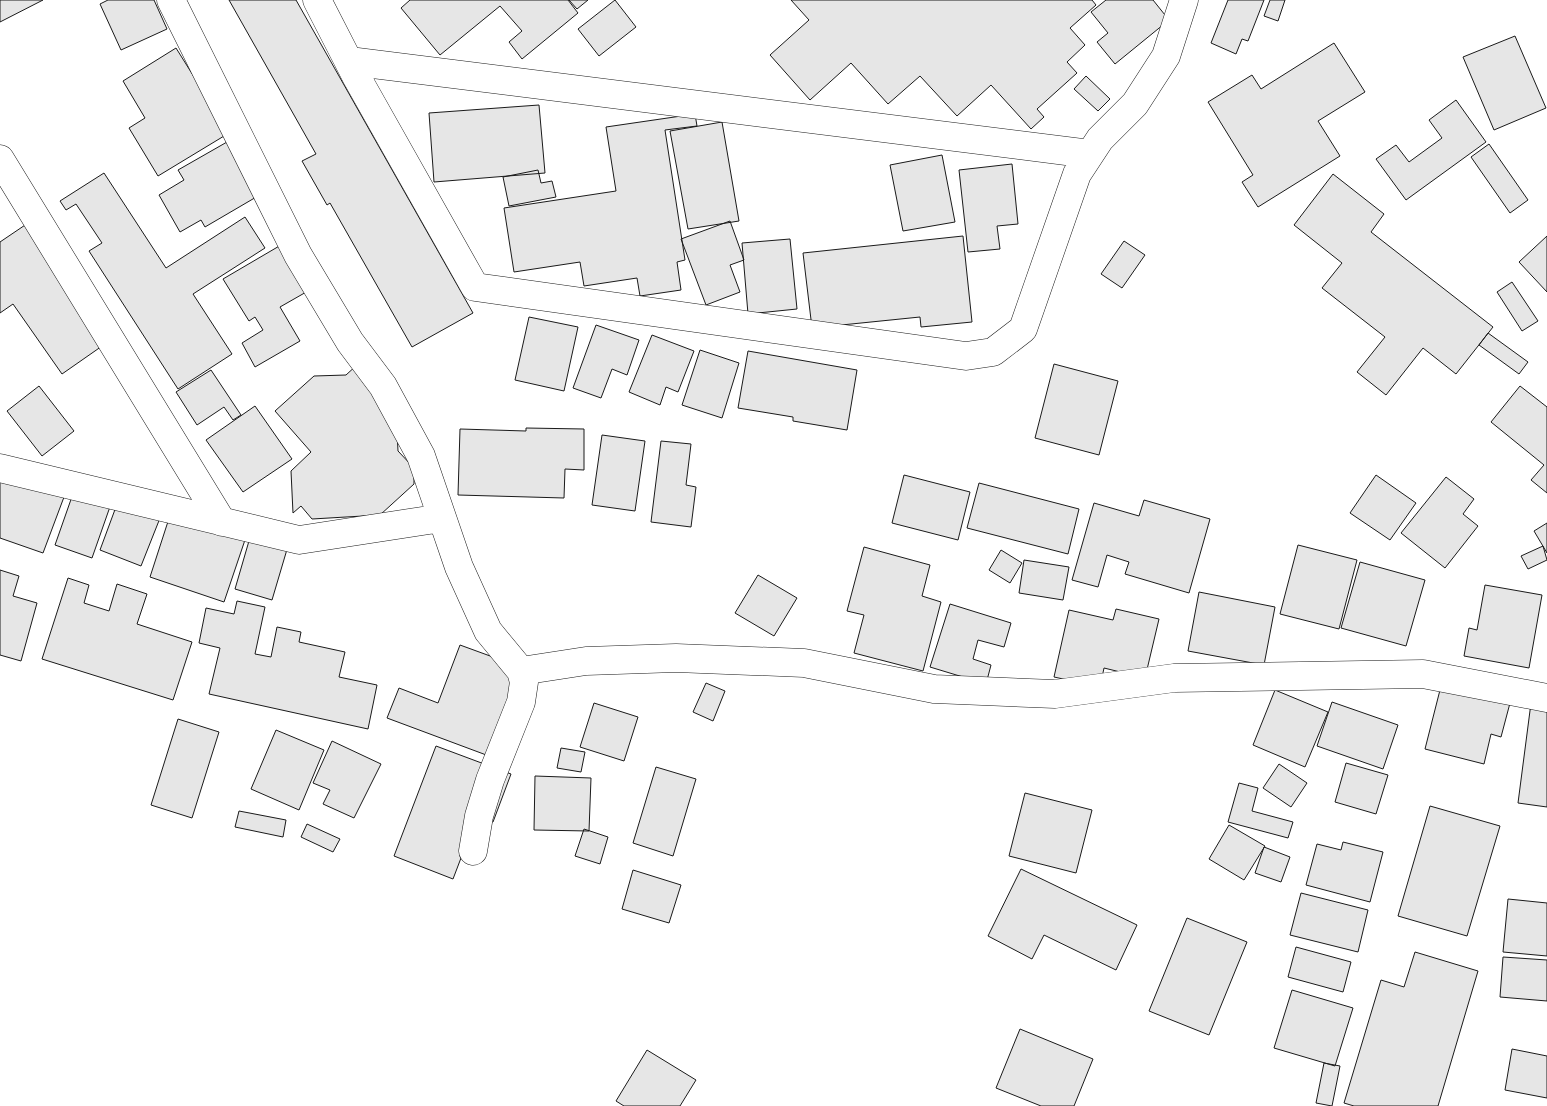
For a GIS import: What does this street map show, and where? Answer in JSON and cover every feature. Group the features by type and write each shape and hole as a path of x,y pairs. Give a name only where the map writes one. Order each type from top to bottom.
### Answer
{"street":[{"path":"171,0 298,255 350,342 383,386 421,456 459,567 488,631 520,671 524,682 521,702 484,798 479,816 474,851"},
{"path":"317,0 475,287 966,356 993,352 1023,330 1077,174 1100,139 1135,104 1166,56 1184,0"},
{"path":"349,61 1090,154"},
{"path":"0,159 222,522"},
{"path":"0,468 299,540 442,518"},
{"path":"520,671 586,661 640,659 676,658 804,663 934,689 1055,694 1174,678 1423,674 1547,698"}],"building":[{"path":"0,0 43,0 0,22"},
{"path":"108,0 154,0 167,29 121,50 100,4"},
{"path":"229,0 296,0 473,313 412,347 330,203 327,205 302,161 316,154"},
{"path":"410,0 568,0 578,13 522,59 509,42 522,31 500,6 440,55 401,8"},
{"path":"569,0 588,0 577,9"},
{"path":"615,0 636,27 599,56 578,29"},
{"path":"791,0 1092,0 1096,5 1070,28 1085,45 1067,62 1077,73 1037,109 1044,117 1031,129 991,85 957,116 920,76 888,104 851,63 810,100 770,55 809,20"},
{"path":"1106,0 1153,0 1169,20 1115,64 1097,42 1108,33 1091,12"},
{"path":"1228,0 1264,0 1248,41 1242,39 1236,54 1211,43"},
{"path":"1270,0 1285,0 1278,21 1264,16"},
{"path":"1515,36 1546,108 1494,130 1463,57"},
{"path":"1334,43 1365,92 1318,121 1340,156 1258,207 1242,182 1253,175 1208,102 1252,75 1261,89"},
{"path":"176,48 229,133 158,176 129,128 145,118 123,81"},
{"path":"1086,76 1110,99 1098,111 1074,89"},
{"path":"1456,100 1486,142 1406,200 1376,159 1396,145 1409,162 1442,138 1429,120"},
{"path":"539,105 545,173 434,182 429,113"},
{"path":"695,114 697,126 665,130 685,260 677,262 681,290 640,296 637,278 584,286 580,262 514,272 504,208 616,191 606,127"},
{"path":"722,122 739,221 688,229 670,131"},
{"path":"227,142 258,196 205,227 201,220 180,232 159,195 184,180 178,170"},
{"path":"1489,144 1528,200 1510,213 1471,157"},
{"path":"942,155 955,222 903,231 890,165"},
{"path":"1012,164 1018,224 997,226 1000,249 968,252 959,170"},
{"path":"538,170 541,183 552,181 556,197 509,206 503,177"},
{"path":"104,173 166,268 245,217 265,248 193,294 232,354 178,389 89,251 102,243 76,204 66,210 60,201"},
{"path":"1333,174 1384,214 1371,232 1493,327 1456,374 1423,348 1386,395 1357,372 1385,337 1322,288 1342,263 1294,225"},
{"path":"34,219 115,337 62,374 13,304 0,313 0,242"},
{"path":"730,221 744,260 730,265 740,292 706,305 681,239"},
{"path":"963,236 972,322 921,327 920,317 812,328 803,253"},
{"path":"1547,236 1547,292 1519,262"},
{"path":"790,239 797,309 748,314 742,243"},
{"path":"1124,241 1145,255 1122,288 1101,274"},
{"path":"281,245 308,291 280,307 300,341 255,367 242,343 263,330 255,317 249,321 223,279"},
{"path":"1512,282 1538,321 1522,331 1497,292"},
{"path":"529,317 578,327 564,391 515,380"},
{"path":"596,325 639,340 627,375 612,369 601,398 573,388"},
{"path":"1488,333 1528,362 1519,374 1479,345"},
{"path":"652,335 694,351 678,392 666,387 660,405 629,392"},
{"path":"700,350 739,363 722,418 682,405"},
{"path":"748,351 857,370 847,430 793,421 793,417 738,408"},
{"path":"358,364 397,431 398,451 414,468 414,484 380,515 312,519 301,506 293,513 291,471 311,452 275,411 314,376 346,375"},
{"path":"1054,364 1118,381 1099,455 1035,438"},
{"path":"211,370 241,415 233,420 224,407 197,425 176,392"},
{"path":"39,386 74,431 42,456 7,411"},
{"path":"1520,386 1547,407 1547,493 1531,480 1544,465 1491,422"},
{"path":"255,406 292,459 243,492 206,440"},
{"path":"526,428 584,429 584,470 565,469 564,498 458,495 460,429 526,431"},
{"path":"602,435 645,441 635,511 592,505"},
{"path":"661,441 691,444 686,485 696,487 691,527 651,522"},
{"path":"0,464 67,489 43,553 0,538"},
{"path":"904,475 970,492 958,540 892,523"},
{"path":"1376,475 1416,503 1390,540 1350,513"},
{"path":"1446,477 1474,499 1463,514 1478,526 1445,568 1401,533"},
{"path":"979,483 1079,509 1068,554 967,528"},
{"path":"75,488 112,501 92,558 55,545"},
{"path":"120,496 162,513 141,566 100,550"},
{"path":"1144,500 1210,519 1189,593 1125,574 1129,562 1107,555 1098,587 1072,580 1094,503 1139,516"},
{"path":"173,506 248,531 224,602 150,577"},
{"path":"1547,523 1547,553 1534,531"},
{"path":"251,534 288,546 272,600 235,589"},
{"path":"1298,545 1357,560 1339,629 1280,614"},
{"path":"1543,546 1547,560 1528,569 1521,556"},
{"path":"864,547 930,565 922,596 941,602 923,671 854,653 864,615 847,611"},
{"path":"1001,550 1022,563 1010,583 989,570"},
{"path":"1024,560 1069,567 1063,600 1019,593"},
{"path":"1360,562 1425,580 1406,646 1341,628"},
{"path":"0,570 19,576 13,596 37,603 21,661 0,655"},
{"path":"758,575 797,598 774,636 735,613"},
{"path":"68,578 89,585 84,603 109,611 117,584 147,594 137,624 192,642 173,700 42,659"},
{"path":"1485,585 1542,595 1529,668 1464,656 1469,628 1477,630"},
{"path":"1199,592 1275,607 1264,665 1188,651"},
{"path":"237,601 265,607 255,654 271,657 277,627 301,632 299,642 345,652 339,677 377,685 368,729 209,694 220,648 199,643 206,608 234,614"},
{"path":"950,604 1011,623 1004,647 978,640 973,659 991,665 986,684 930,667"},
{"path":"1116,609 1159,619 1145,678 1104,668 1100,687 1054,677 1069,610 1113,620"},
{"path":"460,645 523,668 489,756 387,718 399,688 438,703"},
{"path":"706,683 725,691 713,721 693,712"},
{"path":"1441,686 1510,703 1501,737 1491,734 1484,764 1425,749"},
{"path":"1275,690 1328,712 1305,767 1253,745"},
{"path":"1332,702 1398,725 1383,769 1317,746"},
{"path":"594,703 638,717 624,761 580,747"},
{"path":"1531,703 1547,706 1547,807 1518,803"},
{"path":"178,719 219,732 192,818 151,805"},
{"path":"276,730 324,750 299,810 251,789"},
{"path":"332,741 381,764 354,818 323,804 330,790 313,783"},
{"path":"436,746 511,774 493,822 477,816 453,879 394,856"},
{"path":"561,748 585,752 581,772 557,768"},
{"path":"1346,763 1388,775 1376,814 1335,802"},
{"path":"1279,764 1307,783 1291,807 1263,788"},
{"path":"656,767 696,779 673,856 633,843"},
{"path":"535,776 591,778 589,831 534,830"},
{"path":"1239,783 1258,788 1252,811 1293,822 1288,838 1228,822"},
{"path":"1025,793 1092,810 1076,873 1009,856"},
{"path":"1430,806 1500,826 1467,936 1398,916"},
{"path":"239,811 286,820 283,837 235,827"},
{"path":"307,824 340,839 333,852 301,837"},
{"path":"1229,825 1265,846 1244,880 1209,859"},
{"path":"584,829 608,837 600,864 575,856"},
{"path":"1343,842 1383,852 1370,902 1306,885 1317,844 1341,850"},
{"path":"1264,847 1290,857 1281,882 1255,873"},
{"path":"1021,869 1137,925 1116,970 1044,935 1032,959 988,936"},
{"path":"633,870 681,885 669,923 622,909"},
{"path":"1301,893 1368,910 1358,952 1290,935"},
{"path":"1508,899 1547,903 1547,956 1503,952"},
{"path":"1187,918 1247,942 1209,1035 1149,1011"},
{"path":"1296,947 1351,962 1343,992 1288,977"},
{"path":"1415,952 1478,971 1438,1106 1354,1106 1344,1103 1381,980 1404,987"},
{"path":"1503,957 1547,960 1547,1001 1500,997"},
{"path":"1292,990 1353,1008 1335,1066 1274,1048"},
{"path":"1020,1029 1093,1059 1074,1106 1041,1106 996,1088"},
{"path":"1512,1049 1547,1056 1547,1098 1505,1090"},
{"path":"647,1050 696,1080 680,1106 624,1106 616,1101"},
{"path":"1324,1063 1340,1066 1332,1106 1316,1103"}]}
